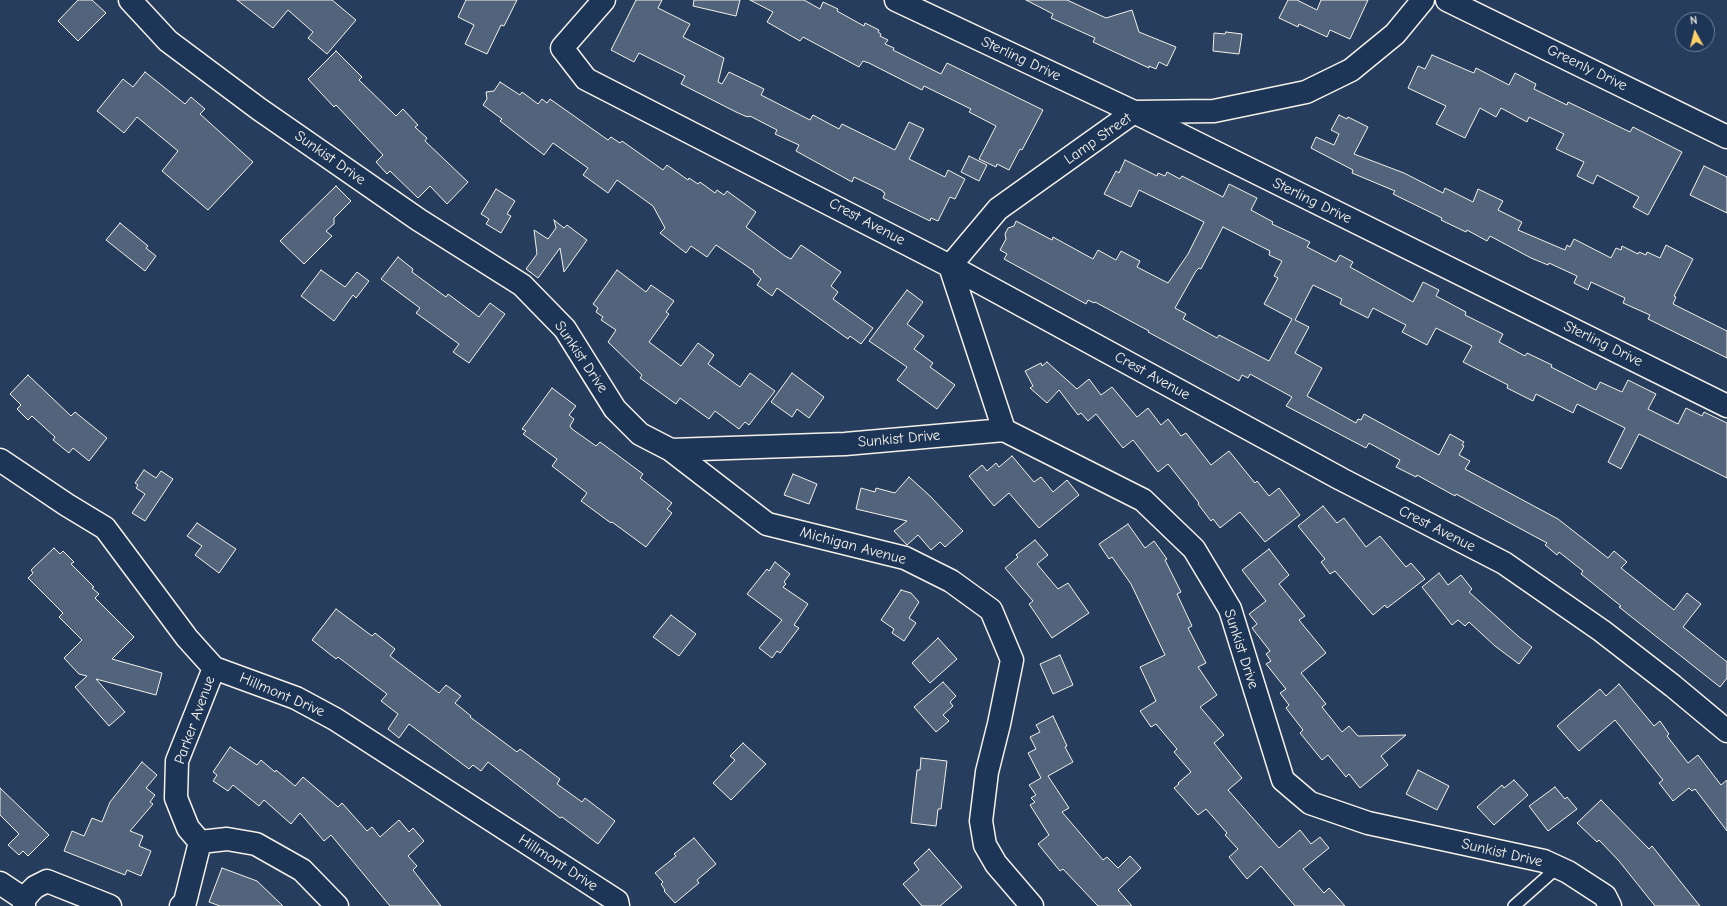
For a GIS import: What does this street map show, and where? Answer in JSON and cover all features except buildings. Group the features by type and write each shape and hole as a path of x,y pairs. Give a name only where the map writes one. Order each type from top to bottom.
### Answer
{"street":[{"name":"Sunkist Drive","path":"130,0 168,41 259,109 419,220 522,285 565,329 615,409 640,434 671,450 844,444 1004,430 1144,500 1194,549 1230,609 1282,780 1310,803 1368,823 1544,861 1568,872 1604,896 1610,906"},
{"name":"Crest Avenue","path":"604,0 562,48 586,79 950,266 1334,475 1504,563 1602,631 1673,686 1727,731"},
{"name":"Sterling Drive","path":"896,0 1134,112 1727,406"},
{"name":"Lamp Street","path":"950,266 998,209 1134,112 1214,112 1306,92 1351,70 1395,34 1423,0"},
{"name":"Greenly Drive","path":"1447,0 1727,137"},
{"path":"950,266 1004,430"},
{"name":"Michigan Avenue","path":"671,450 767,524 905,558 951,582 991,610 1012,660 999,724 987,772 981,822 985,844 996,864 1032,906"},
{"name":"Hillmont Drive","path":"0,460 67,506 105,528 182,632 214,668 296,698 335,718 617,901 618,906"},
{"name":"Parker Avenue","path":"200,842 188,828 176,798 177,760 214,668"},
{"path":"181,906 185,902 200,842 227,839 256,844 302,870 337,906"},
{"path":"0,883 24,903 35,887 47,881 110,906"}],"lane":[{"path":"1514,906 1558,867"}]}
